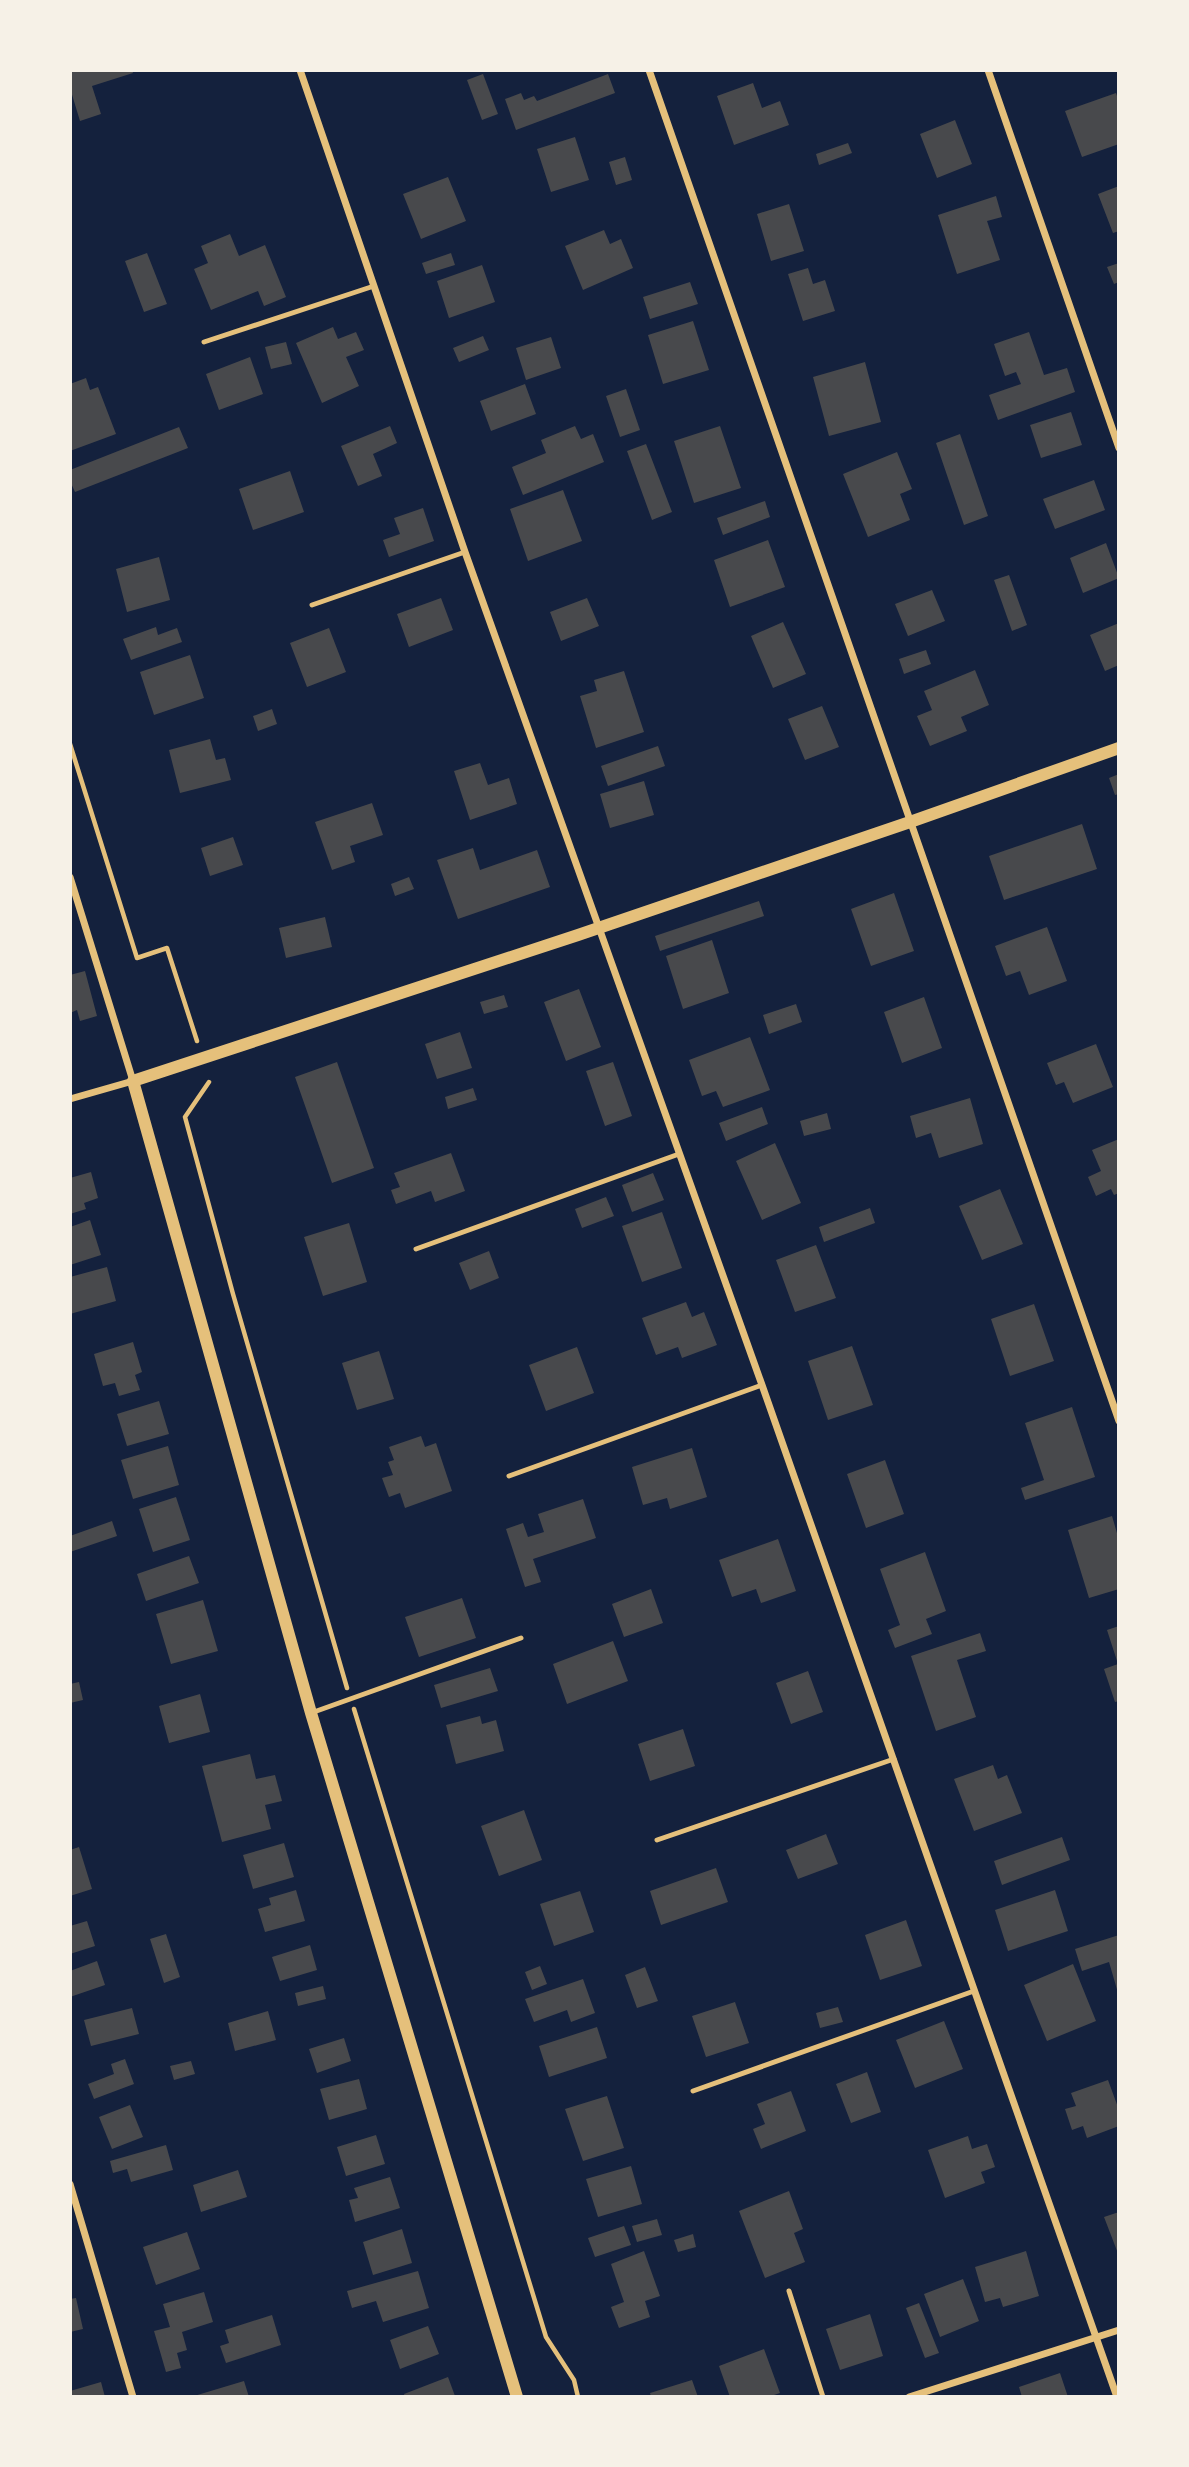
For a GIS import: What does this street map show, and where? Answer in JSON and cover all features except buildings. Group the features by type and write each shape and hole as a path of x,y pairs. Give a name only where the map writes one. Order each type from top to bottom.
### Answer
{"street":[{"path":"300,70 465,552 762,1385 1117,2397"},
{"path":"649,70 1119,1421"},
{"path":"988,70 1119,448"},
{"path":"70,1100 598,928 1119,748"},
{"path":"70,877 133,1081 311,1713 517,2397"},
{"path":"70,2184 133,2397"},
{"path":"909,2397 1119,2330"}],"lane":[{"path":"204,342 373,286"},
{"path":"312,605 465,552"},
{"path":"416,1249 679,1154"},
{"path":"509,1476 762,1385"},
{"path":"311,1713 521,1638"},
{"path":"657,1840 894,1759"},
{"path":"693,2091 974,1991"},
{"path":"789,2291 823,2397"}],"path":[{"path":"70,744 137,958 167,948 197,1041"},
{"path":"209,1082 185,1117 233,1294 351,1700 546,2337 573,2380 579,2397"}]}
